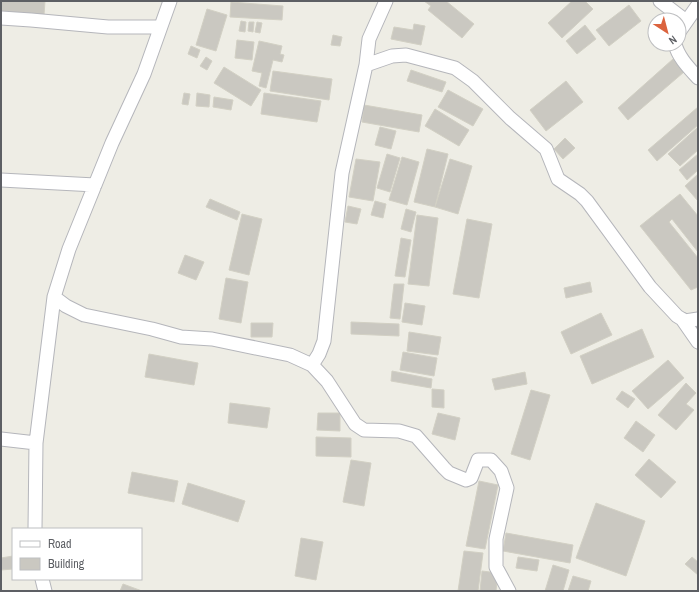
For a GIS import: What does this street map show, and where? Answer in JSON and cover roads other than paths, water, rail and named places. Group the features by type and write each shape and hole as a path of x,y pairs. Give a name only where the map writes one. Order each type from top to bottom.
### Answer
{"street":[{"path":"35,528 36,443 54,297 69,249 112,143 144,74 170,1"},
{"path":"312,365 319,354 324,341 342,173 366,65 369,40 386,1"},
{"path":"660,1 674,12"},
{"path":"687,20 698,5"},
{"path":"1,18 108,27 160,27"},
{"path":"677,52 698,78"},
{"path":"366,65 392,56 406,55 455,68 473,81 510,118 546,149 558,179 580,194 587,201 650,287 682,319 698,342"},
{"path":"1,180 95,186"},
{"path":"54,297 66,306 84,315 152,329 180,337 212,339 290,355 312,365 327,381 355,424 364,430 399,431 416,436 449,473 466,480 471,478 478,460 491,460 501,471 508,488 496,539 496,567 509,591"},
{"path":"682,319 691,321 698,319"},
{"path":"1,439 36,443"},
{"path":"42,580 45,591"}]}
